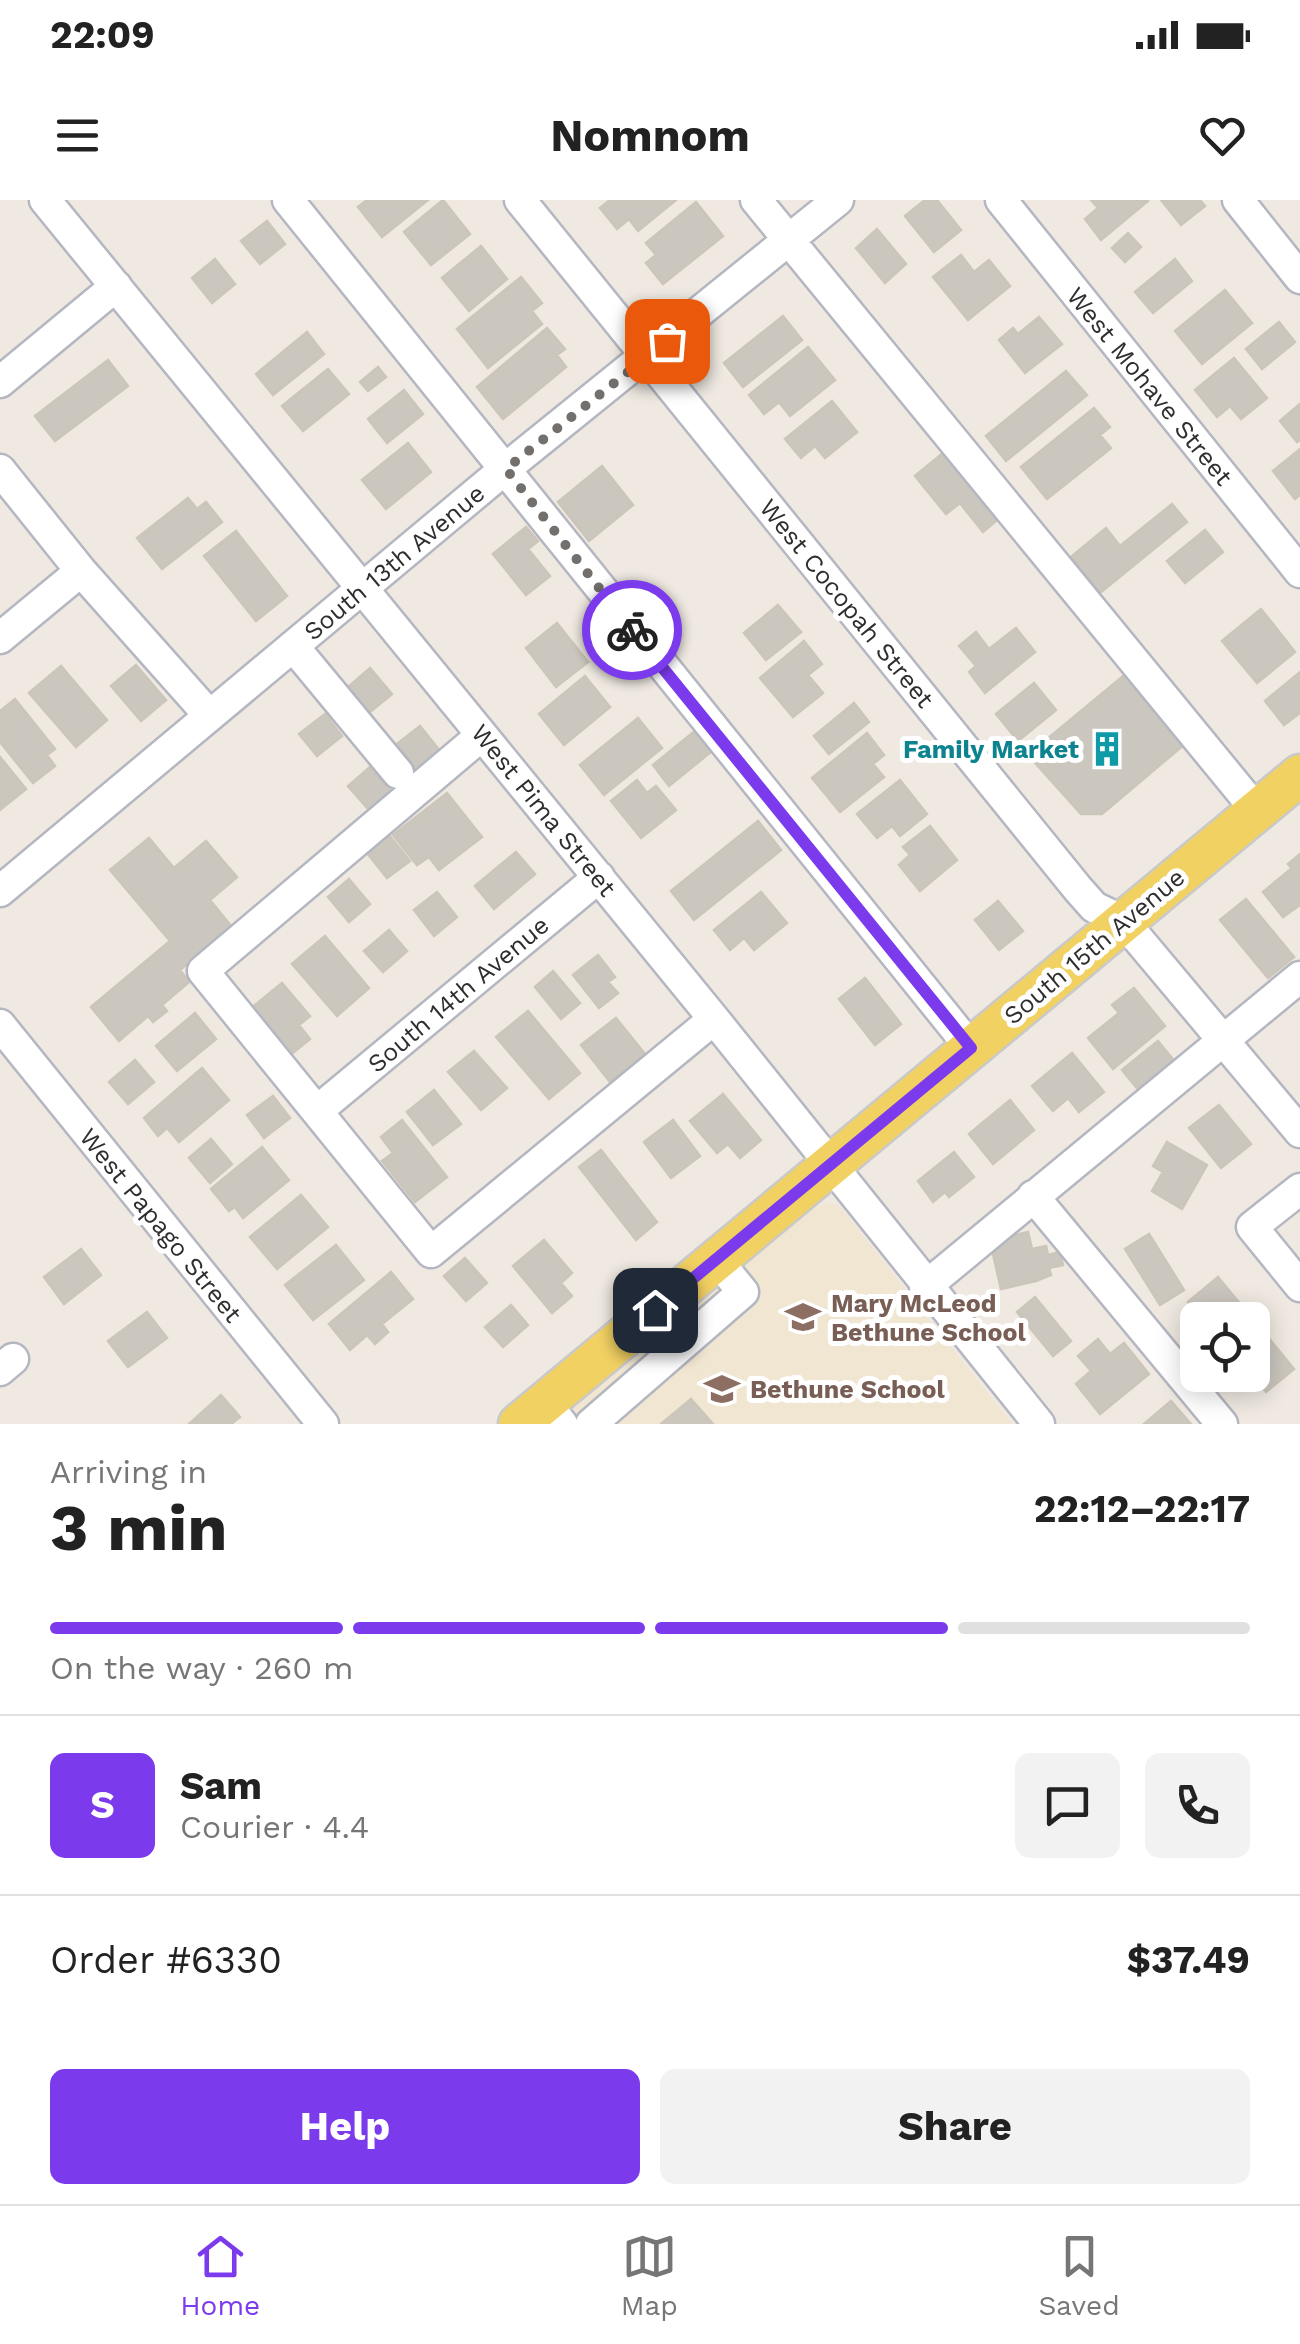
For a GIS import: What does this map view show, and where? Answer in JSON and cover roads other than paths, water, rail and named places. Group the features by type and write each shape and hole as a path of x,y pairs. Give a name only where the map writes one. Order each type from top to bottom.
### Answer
{"main road":[{"name":"South 15th Avenue","path":"542,1417 716,1259 1300,775"}],"street":[{"name":"West Pima Street","path":"45,200 714,1018 1039,1424"},
{"path":"288,200 971,1048"},
{"name":"West Cocopah Street","path":"520,200 1086,898 1094,907 1124,921 1300,1132"},
{"path":"756,200 1257,811"},
{"name":"South 13th Avenue","path":"0,891 506,469 838,200"},
{"name":"West Mohave Street","path":"1001,200 1300,572"},
{"path":"1238,200 1300,278"},
{"path":"0,382 116,286"},
{"path":"0,470 82,571 210,715"},
{"path":"0,638 82,571"},
{"path":"293,646 398,774"},
{"path":"482,734 203,970 431,1252 714,1018"},
{"name":"South 14th Avenue","path":"318,1112 599,877"},
{"path":"925,1286 1300,977"},
{"name":"West Papago Street","path":"0,1025 323,1424"},
{"path":"1300,1189 1252,1228 1300,1286"},
{"path":"1033,1196 1222,1424"},
{"path":"592,1424 742,1292 716,1259"}],"place":[{"name":"Family Market","path":"1107,749"},
{"name":"Mary McLeod Bethune School","path":"803,1317"},
{"name":"Bethune School","path":"722,1389"}]}
